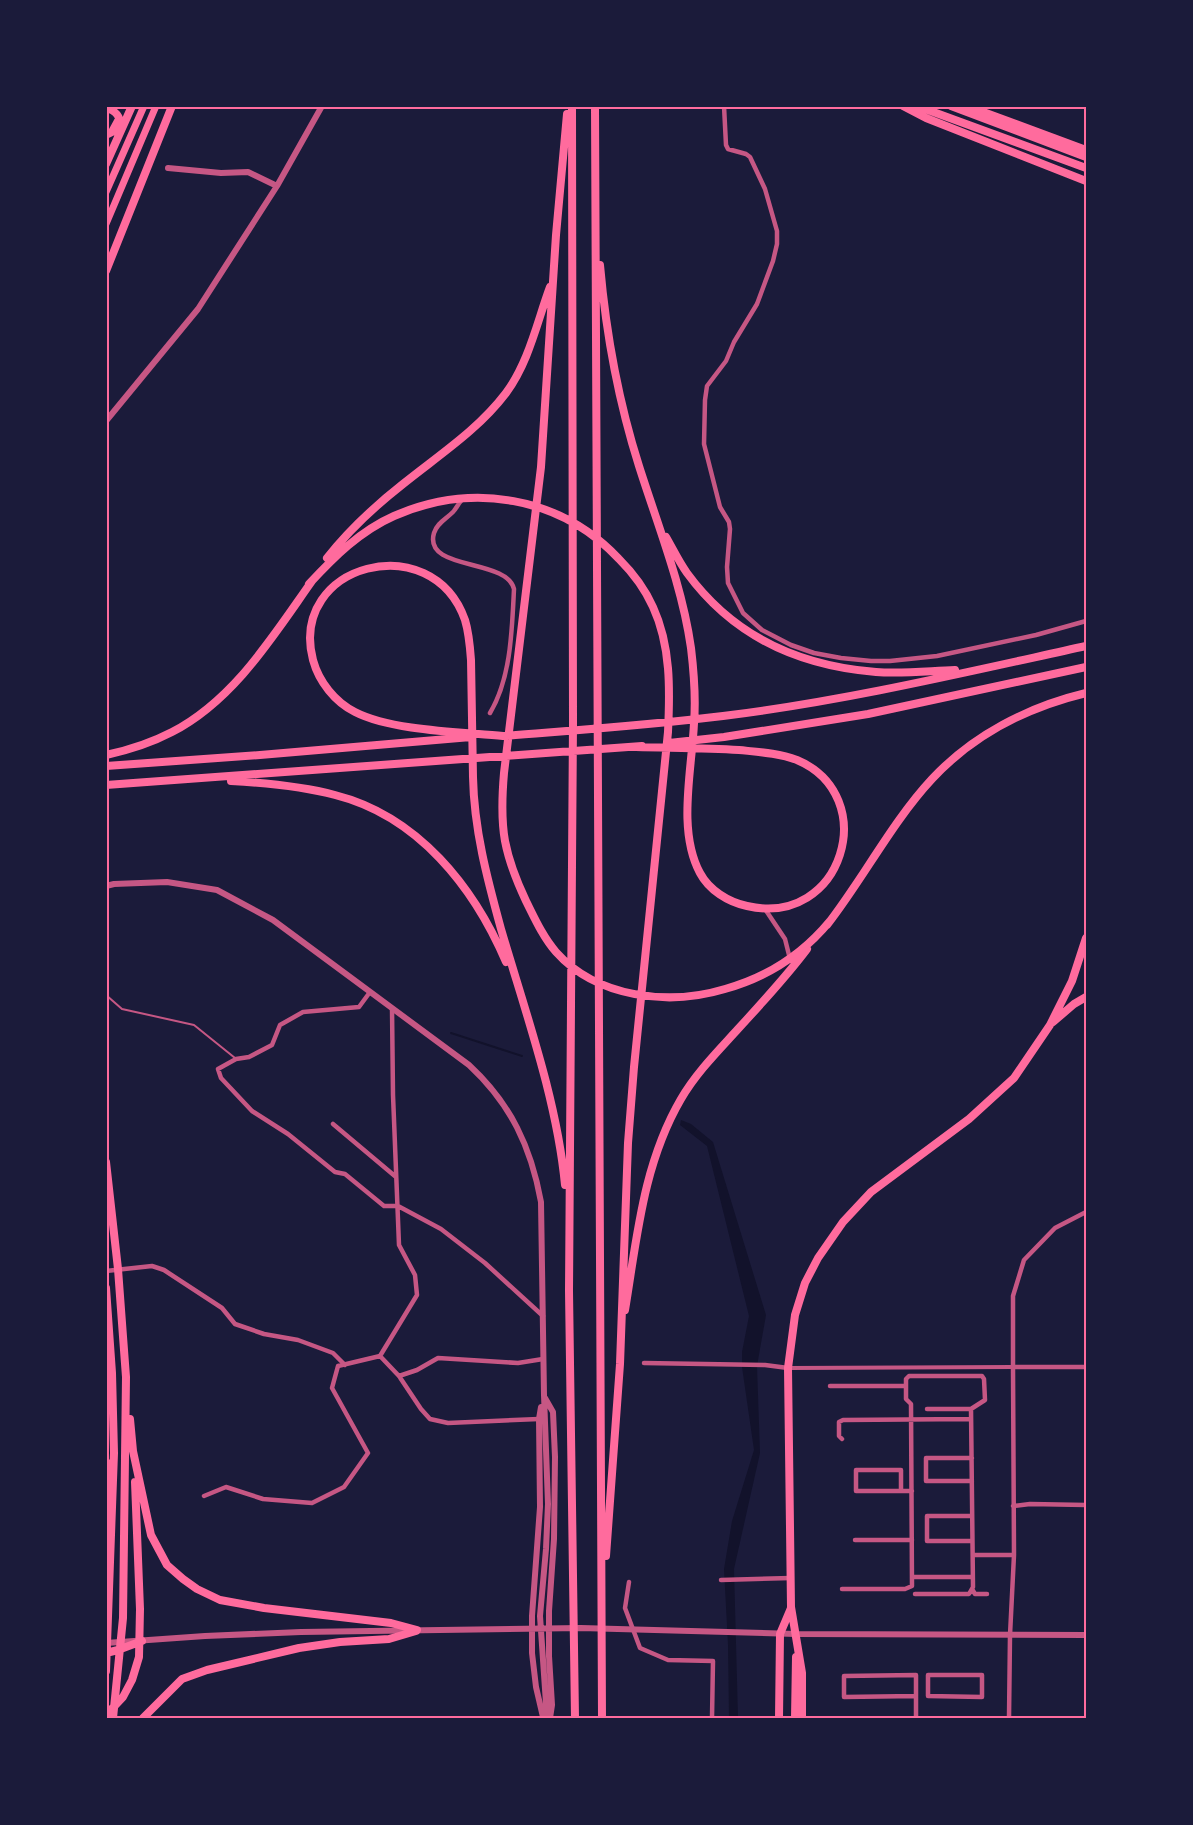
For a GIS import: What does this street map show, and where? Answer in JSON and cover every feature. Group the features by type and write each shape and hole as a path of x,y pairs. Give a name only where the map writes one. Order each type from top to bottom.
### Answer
{"highway":[{"path":"570,106 534,529 504,773 502,816 510,865 537,924 557,953 590,977 633,994 672,998 715,992 732,987 768,972 790,959 815,939 830,921"},
{"path":"570,106 573,723 569,1239 575,1719"},
{"path":"595,106 602,1719"},
{"path":"595,209 604,300 615,377 626,424 674,576 691,648 695,701 687,819 691,850 702,877 716,892 744,906 765,909 796,903 818,891 834,872 841,854 842,813 830,786 807,765 786,756 774,754 720,749 636,747"},
{"path":"106,755 152,742 173,732 209,707 252,663 329,556 361,519 485,417 507,391 529,349 554,278"},
{"path":"309,584 345,548 372,527 393,516 440,501 497,498 527,504 576,522 593,534 633,573 654,608 666,650 670,699 629,1132 622,1259 620,1364"},
{"path":"654,513 686,571 701,590 735,622 778,649 822,664 878,672 908,673 994,666"},
{"path":"503,736 424,729 377,720 353,712 335,698 319,677 312,657 312,626 319,604 335,586 358,571 379,565 401,565 423,572 441,584 456,601 465,621 470,645 473,793 479,842 487,880 524,1007 557,1134 564,1178 569,1239"},
{"path":"106,766 450,738 632,726 726,716 864,693 1086,646"},
{"path":"106,785 636,747 724,737 868,714 1086,667"},
{"path":"601,1616 624,1318 645,1190 651,1167 669,1121 681,1098 701,1070 782,982 830,921 931,780 967,747 1018,717 1046,705 1086,693"},
{"path":"201,779 303,788 337,795 380,812 401,825 426,844 445,863 475,902 490,926 524,1007"}],"main road":[{"path":"106,164 132,106"},
{"path":"106,192 144,106"},
{"path":"903,106 926,118 1086,181"},
{"path":"917,106 1086,168"},
{"path":"951,106 1086,157"},
{"path":"967,106 1086,150"},
{"path":"106,108 115,111 119,117 118,138"},
{"path":"106,271 170,109"},
{"path":"106,224 155,110"},
{"path":"106,135 112,132 119,117"},
{"path":"802,1719 802,1673 791,1606 788,1368 795,1315 805,1283 818,1258 843,1222 871,1192 969,1119 1014,1078 1050,1025 1084,956 1086,938"},
{"path":"1050,1025 1074,1004 1086,997"},
{"path":"106,1162 118,1269 133,1451 140,1609 139,1658 136,1669 123,1697 106,1715"},
{"path":"106,1288 112,1373 114,1453 106,1671"},
{"path":"113,1719 123,1618 126,1377"},
{"path":"133,1451 151,1535 167,1565 197,1589 220,1600 264,1608 391,1623 417,1630"},
{"path":"106,1477 114,1453"},
{"path":"779,1719 780,1634 791,1606"},
{"path":"106,1631 109,1620"},
{"path":"142,1719 182,1679 207,1670 299,1648 340,1642 389,1639 417,1630"},
{"path":"795,1719 796,1634"},
{"path":"107,1658 118,1650 144,1640"}],"street":[{"path":"106,421 198,309 277,186 322,106"},
{"path":"724,106 726,145 728,149 750,157 765,189 777,231 773,261 757,304 734,342 726,361 707,386 705,400 704,444 720,507 729,522 730,529 726,567 728,583 743,613 762,630 791,645 814,653 871,661 937,656 1086,621"},
{"path":"897,106 926,118"},
{"path":"168,168 221,173 248,172 277,186"},
{"path":"463,498 434,533 436,546 446,557 455,561 486,568 507,577 513,584 514,590 504,680 490,713"},
{"path":"106,886 167,882 217,890 273,920 469,1065 498,1096 528,1149 541,1202 548,1504 540,1616 547,1719"},
{"path":"765,909 785,939 790,959"},
{"path":"370,992 358,1007 303,1012 280,1025 272,1045 249,1057 236,1059 218,1070 221,1078 252,1111 288,1134 335,1172 345,1174 384,1206 398,1206 441,1229 484,1263 543,1316"},
{"path":"204,1496 226,1487 263,1499 312,1503 344,1487 368,1453 332,1388 338,1366 380,1356 417,1295 415,1275 399,1245 392,1008"},
{"path":"333,1124 396,1177"},
{"path":"1009,1719 1014,1555 1013,1296 1024,1260 1055,1228 1086,1212"},
{"path":"106,1271 152,1266 164,1270 222,1308 235,1324 264,1334 298,1340 333,1353 345,1365"},
{"path":"380,1356 399,1376 430,1419 448,1423 539,1419"},
{"path":"399,1376 417,1370 438,1358 518,1362 543,1359"},
{"path":"644,1363 765,1365 788,1368 1086,1367"},
{"path":"842,1589 905,1589 912,1586 911,1404 906,1399 906,1379 909,1376 982,1376 984,1379 985,1400 971,1409 927,1409"},
{"path":"830,1386 906,1386"},
{"path":"544,1395 539,1419 540,1507 532,1616 532,1653 536,1687 547,1719"},
{"path":"544,1395 553,1412 555,1457 554,1539 549,1611 552,1705 547,1719"},
{"path":"915,1594 969,1594 972,1589 971,1409"},
{"path":"842,1439 839,1436 839,1422 843,1420 971,1419"},
{"path":"972,1458 926,1458 926,1481 972,1481"},
{"path":"901,1491 901,1470 856,1470 856,1491 901,1491 912,1491"},
{"path":"1013,1506 1086,1505"},
{"path":"972,1516 927,1516 927,1542 972,1542"},
{"path":"855,1540 912,1540"},
{"path":"973,1555 1014,1555"},
{"path":"913,1577 973,1577"},
{"path":"721,1580 792,1578"},
{"path":"629,1582 625,1608 640,1648 668,1660 712,1661 712,1719"},
{"path":"972,1589 975,1594 987,1594"},
{"path":"106,1643 301,1632 581,1628 780,1634 1086,1635"},
{"path":"916,1696 844,1697 844,1676 916,1675 916,1696 916,1719"},
{"path":"928,1675 982,1675 982,1697 928,1696 928,1675"}],"lane":[{"path":"106,995 122,1009 194,1025 236,1059"}],"shaded area":[{"path":"681,1120 691,1124 713,1142 766,1315 757,1366 760,1453 734,1569 738,1718 729,1718 724,1569 732,1521 754,1450 742,1367 742,1352 749,1316 707,1146 680,1125"}],"waterway":[{"path":"451,1033 522,1056"}]}
